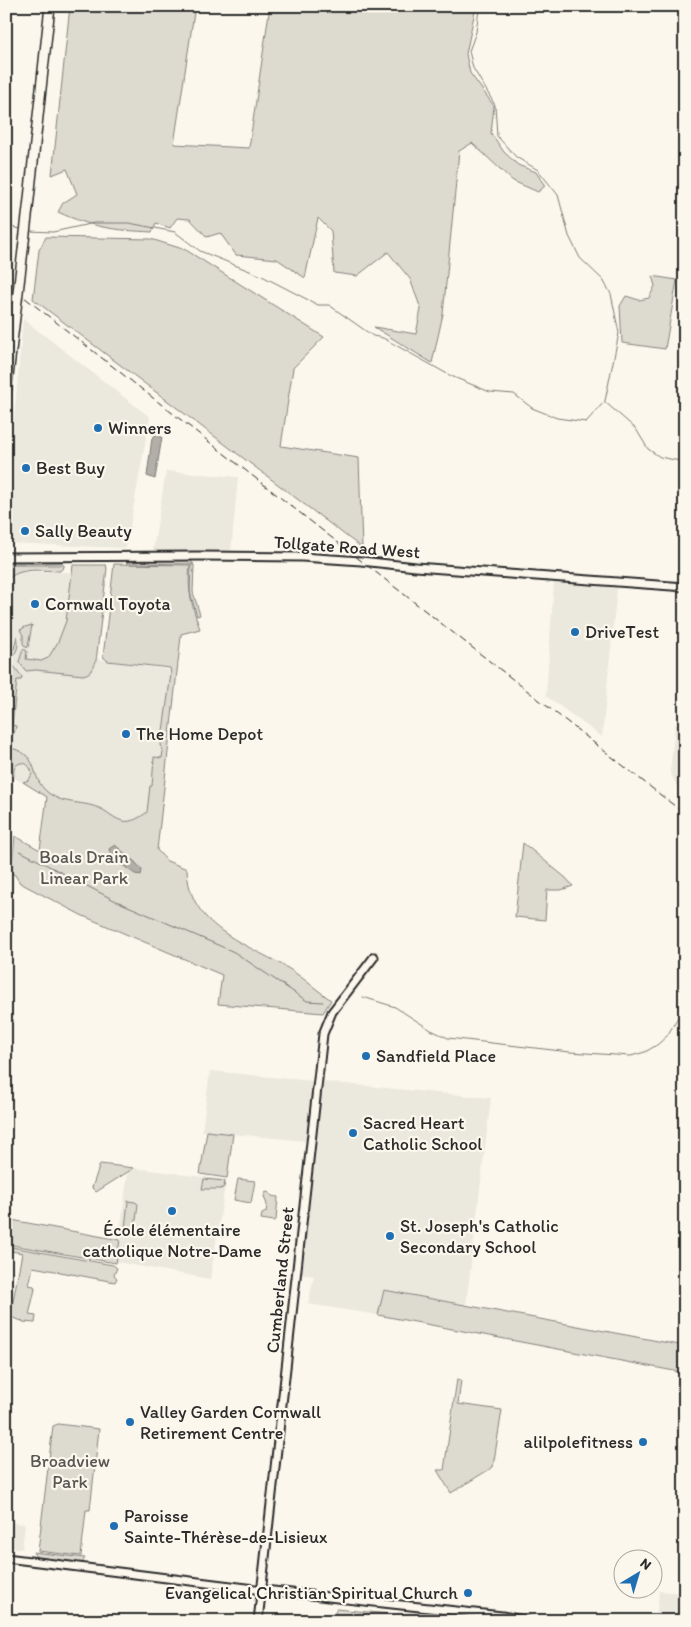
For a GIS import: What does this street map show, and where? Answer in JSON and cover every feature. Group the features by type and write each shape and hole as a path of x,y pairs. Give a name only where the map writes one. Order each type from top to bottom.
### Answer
{"main road":[{"path":"6,393 50,6"}],"street":[{"name":"Tollgate Road West","path":"7,557 302,557 361,560 416,567 685,587"},
{"name":"Cumberland Street","path":"258,1621 323,1034 332,1012 374,957"},
{"path":"6,1558 261,1590 502,1616 528,1621"}],"shaded area":[{"path":"23,319 150,417 126,548 6,543 6,509"},
{"path":"156,435 162,437 155,479 147,476 152,438"},
{"path":"166,471 238,477 231,552 153,550"},
{"path":"6,572 79,572 67,671 91,671 92,658 176,671 157,850 151,857 6,773"},
{"path":"554,581 617,588 602,737 546,696"},
{"path":"675,725 685,726 685,796 682,796 670,772"},
{"path":"115,845 142,870 141,875 135,874 111,857 109,849"},
{"path":"210,1071 491,1098 466,1305 384,1290 378,1315 308,1304 314,1276 302,1274 316,1142 202,1131"},
{"name":"École élémentaire catholique Notre-Dame","path":"134,1168 226,1180 210,1279 116,1262 128,1172"},
{"path":"6,1522 25,1524 22,1549 6,1547"},
{"path":"664,1591 685,1593 685,1621 656,1621 658,1600 664,1600"}],"green space":[{"path":"70,6 195,6 174,144 249,148 270,6 476,6 466,54 470,73 494,106 491,133 504,152 518,165 536,172 545,186 538,192 513,181 472,143 459,151 443,314 432,363 374,327 416,334 421,309 410,279 388,252 357,276 334,273 331,231 318,218 305,278 277,259 236,255 220,233 207,237 190,219 177,218 170,228 156,223 152,232 104,227 82,222 58,212 63,203 77,194 67,169 52,175"},
{"path":"46,237 151,239 186,250 324,337 293,368 281,446 359,458 362,548 33,299 39,250"},
{"path":"652,276 677,280 665,349 622,343 620,306 626,296 639,300 649,298 655,286"},
{"path":"18,559 18,561 61,561 63,563 6,564 6,562"},
{"path":"188,559 194,564 126,563 130,560"},
{"name":"Boals Drain Linear Park","path":"114,564 190,565 189,582 191,598 200,629 181,634 157,850 167,861 187,869 190,890 199,907 210,921 225,933 294,972 331,1000 323,1013 218,1004 222,975 81,915 20,883 15,875 11,873 15,836 40,850 47,797 23,782 29,780 32,774 31,769 25,763 18,764 15,767 14,776 6,771 6,747 25,754 30,759 40,784 51,795 65,801 99,808 123,821 139,818 147,812 150,786 152,786 154,757 162,758 163,751 161,745 171,674 170,668 108,661 103,657"},
{"path":"6,565 64,565 64,567 60,571 24,571 11,576 6,581"},
{"path":"73,565 106,565 107,568 97,657 94,667 90,672 83,675 36,670 26,671 19,662 23,649 27,651 26,659 41,661 48,658 58,642 66,621"},
{"path":"191,565 194,565 193,592 200,615 197,616 190,592"},
{"path":"32,625 27,648 23,644 23,635 20,630"},
{"path":"17,636 18,644 16,651 6,661 6,649 14,649"},
{"path":"14,666 22,677 21,680 17,680 12,725 16,726 14,734 6,737 6,670"},
{"path":"523,843 566,878 573,886 561,890 547,890 545,920 515,917"},
{"path":"207,1131 233,1134 227,1178 200,1174"},
{"path":"100,1164 134,1168 96,1192 92,1188"},
{"path":"204,1179 225,1181 224,1187 221,1189 202,1189"},
{"path":"238,1179 255,1181 251,1203 234,1200"},
{"path":"266,1192 278,1197 276,1220 274,1221 261,1219 262,1214 266,1212 267,1205 264,1196"},
{"path":"128,1201 138,1204 135,1229 125,1228"},
{"path":"6,1219 120,1240 116,1263 6,1244"},
{"path":"6,1246 113,1265 117,1268 114,1275 117,1278 115,1282 33,1267 29,1285 34,1286 35,1289 29,1315 36,1316 35,1323 23,1322 22,1320 10,1317 22,1253 6,1250"},
{"path":"384,1290 685,1346 685,1373 378,1315"},
{"path":"457,1379 461,1380 458,1404 502,1410 493,1467 451,1493 437,1470 444,1470"},
{"name":"Broadview Park","path":"58,1424 99,1429 90,1510 86,1510 81,1556 38,1551 53,1426"},
{"path":"33,1552 85,1558 82,1563 36,1557"},
{"path":"336,1609 390,1614 390,1621 334,1621"}],"waterway":[{"path":"29,231 53,232 94,223 129,223 175,232 200,251 262,276 318,305 329,305 373,336 383,338 451,376 490,392 514,394 532,408 557,418 586,422 605,401 619,333 611,294 603,280 580,258 569,236 558,195 538,170 516,157 497,136 495,105 473,68 469,51 476,32 479,9 485,6"},
{"path":"6,226 21,229"},
{"path":"605,402 636,429 648,449 660,457 685,462"},
{"path":"20,851 114,900 234,952 307,1001 323,1002"},
{"path":"363,997 395,1007 431,1030 448,1038 570,1052 631,1056 645,1052 667,1036 685,1005"}],"railway":[{"path":"6,283 685,814"}],"place":[{"name":"Winners","path":"98,428"},
{"name":"Best Buy","path":"26,468"},
{"name":"Sally Beauty","path":"25,531"},
{"name":"Cornwall Toyota","path":"35,604"},
{"name":"DriveTest","path":"575,632"},
{"name":"The Home Depot","path":"126,734"},
{"name":"Sandfield Place","path":"366,1056"},
{"name":"Sacred Heart Catholic School","path":"353,1133"},
{"name":"École élémentaire catholique Notre-Dame","path":"172,1211"},
{"name":"St. Joseph's Catholic Secondary School","path":"390,1236"},
{"name":"Valley Garden Cornwall Retirement Centre","path":"130,1422"},
{"name":"alilpolefitness","path":"643,1442"},
{"name":"Paroisse Sainte-Thérèse-de-Lisieux","path":"114,1526"},
{"name":"Evangelical Christian Spiritual Church","path":"468,1593"}]}
